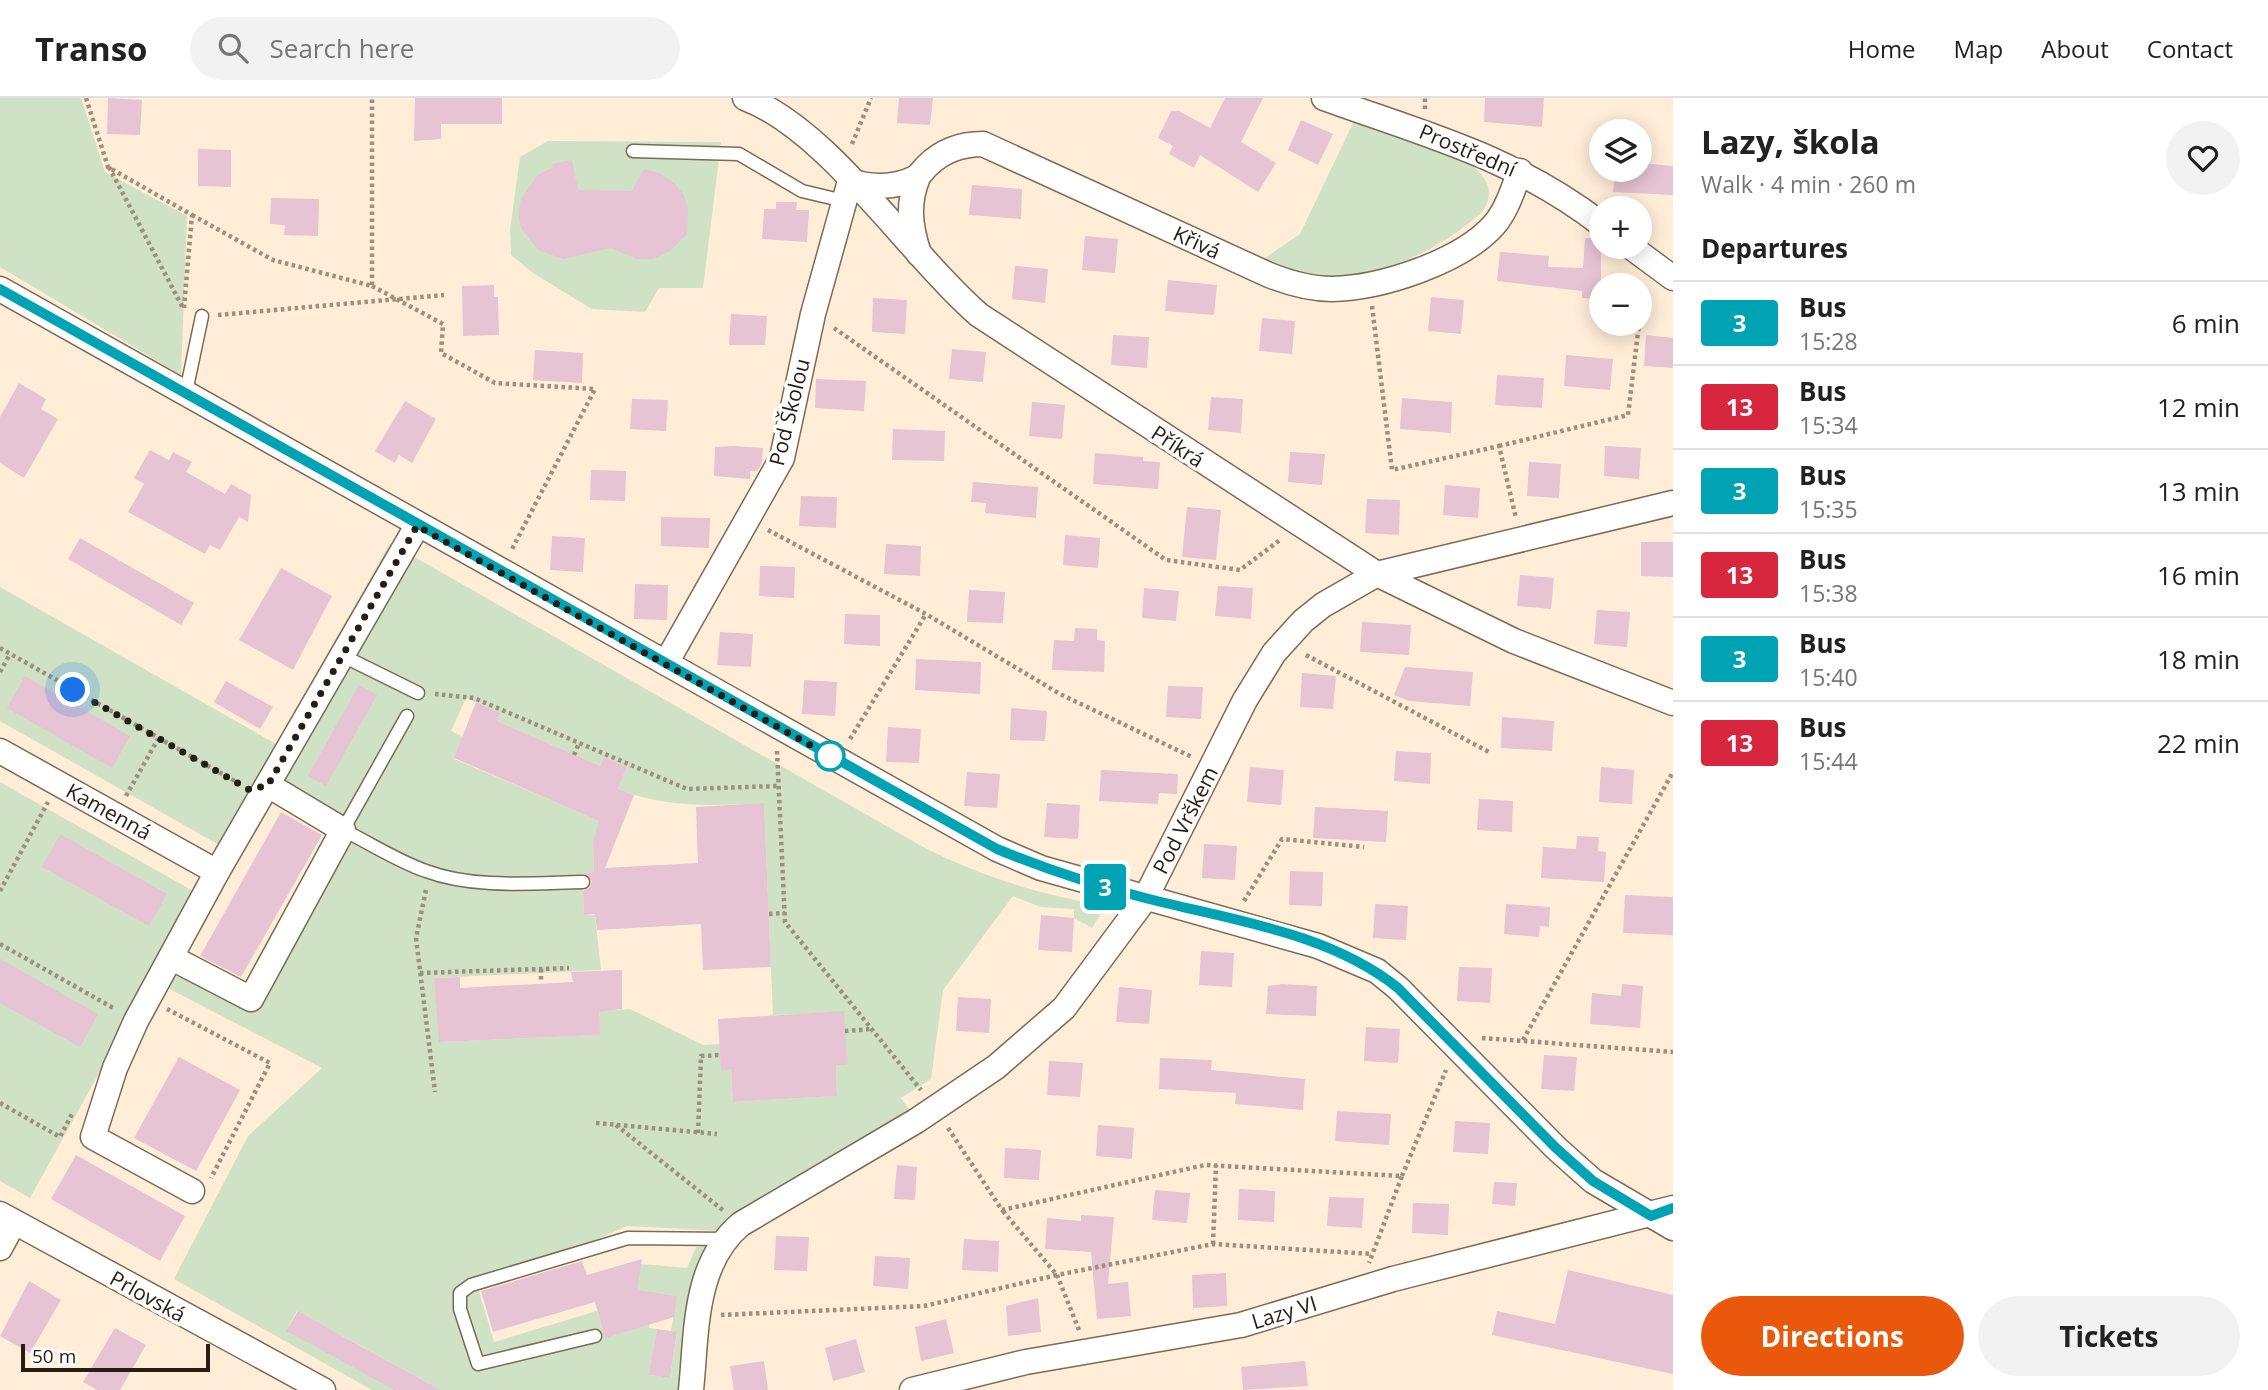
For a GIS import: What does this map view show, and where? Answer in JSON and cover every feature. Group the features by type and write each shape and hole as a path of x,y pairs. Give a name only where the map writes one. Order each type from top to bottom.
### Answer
{"street":[{"name":"Příkrá","path":"745,98 782,116 845,184 979,315 1299,526 1377,574 1514,641 1673,703"},
{"name":"Prostřední","path":"1324,98 1439,136 1520,171 1589,216"},
{"name":"Křivá","path":"845,184 878,186 918,177 936,158 952,149 983,144 1289,283 1330,289 1370,285 1429,266 1478,239 1496,223 1510,200 1520,171"},
{"path":"918,177 912,192 909,213 920,257"},
{"name":"Pod Školou","path":"666,663 782,458 845,184"},
{"path":"1647,259 1673,278"},
{"path":"0,289 186,392 417,526 997,849 1041,867 1145,899 1233,920 1318,946 1377,971 1584,1173 1620,1199 1662,1212 1673,1228"},
{"name":"Pod Vrškem","path":"691,1390 706,1273 733,1232 935,1108 996,1067 1064,1008 1145,899 1245,700 1284,643 1323,605 1377,574 1673,503"},
{"path":"199,1190 93,1137 115,1068 136,1021 217,872 417,526"},
{"name":"Kamenná","path":"0,751 55,793 115,815 217,872"},
{"path":"172,958 251,999 343,830 268,785"},
{"name":"Lazy VI","path":"912,1390 1026,1362 1241,1325 1393,1279 1662,1212"},
{"path":"0,1248 7,1218"},
{"name":"Prlovská","path":"7,1218 261,1357 285,1390"},
{"path":"261,1357 323,1390"}],"lane":[{"path":"633,151 739,154 802,191 845,184"},
{"path":"186,392 202,316"},
{"path":"343,656 418,692"},
{"path":"407,716 343,830 426,871 494,883 583,882"},
{"path":"595,1336 478,1364 460,1309 460,1293 471,1286 628,1238 733,1232"}],"path":[{"path":"86,98 108,167 184,309 202,316 444,295"},
{"path":"372,98 372,286"},
{"path":"845,184 871,98"},
{"path":"108,167 273,260 372,286 443,324 441,353 495,383 595,389 508,558"},
{"path":"185,320 191,215"},
{"path":"1370,285 1392,470 1628,415 1638,336"},
{"path":"813,314 1166,560 1240,570 1299,526"},
{"path":"1499,446 1521,539"},
{"path":"749,520 926,614 1060,694 1212,766"},
{"path":"845,748 926,614"},
{"path":"1284,643 1489,752"},
{"path":"0,648 250,790 268,785"},
{"path":"0,672 10,654"},
{"path":"418,692 474,698 687,789 778,786"},
{"path":"115,815 158,739"},
{"path":"574,755 579,743"},
{"path":"776,743 785,913 789,929 935,1108 1002,1210 1057,1275 1081,1333"},
{"path":"1523,1040 1673,772"},
{"path":"0,891 55,793"},
{"path":"1233,920 1282,839 1364,847"},
{"path":"426,871 426,899 416,938 435,1092"},
{"path":"769,914 785,913"},
{"path":"0,944 136,1021"},
{"path":"420,973 569,968"},
{"path":"541,969 541,983"},
{"path":"149,999 270,1063 199,1190"},
{"path":"845,1031 871,1030"},
{"path":"1446,1036 1673,1052"},
{"path":"698,1133 701,1056 720,1055"},
{"path":"699,1316 924,1306 1057,1275 1213,1244 1372,1254 1447,1068"},
{"path":"0,1103 60,1137 73,1113"},
{"path":"596,1123 717,1134"},
{"path":"616,1125 733,1232"},
{"path":"1002,1210 1216,1165 1402,1175"},
{"path":"1213,1244 1216,1165"}],"green space":[{"path":"0,98 81,98 105,172 187,216 181,375 0,267"},
{"path":"1355,119 1460,157 1467,162 1480,173 1488,186 1489,194 1483,211 1466,226 1425,251 1379,269 1332,276 1309,275 1262,260 1300,234"},
{"path":"548,141 721,142 703,288 659,288 645,312 592,309 533,273 511,255 510,230 520,157"},
{"path":"390,543 925,848 1013,884 1106,906 1092,928 1074,918 1074,909 1041,907 1013,896 943,990 931,1079 901,1098 911,1112 719,1231 627,1226 586,1244 522,1263 478,1288 494,1342 597,1311 605,1337 641,1264 687,1268 696,1247 707,1247 694,1276 680,1390 441,1390 297,1311 287,1329 395,1390 372,1390 174,1279 248,1136 322,1068 162,985 178,976 240,1006 267,994 345,855 349,840 279,789 221,846 0,721 0,587 276,744","holes":["466,698 500,713 497,721 600,766 604,757 627,767 618,789 672,803 764,803 773,1015 843,1012 846,1065 836,1065 837,1096 733,1102 731,1069 721,1070 720,1044 703,1045 630,1009 599,1011 599,1035 440,1042 434,978 601,970 595,915 584,915 582,873 594,872 593,841 602,822 454,759 463,737 451,731","655,1293 677,1296 671,1331 677,1333 670,1378 650,1375 657,1329 649,1328"]},
{"path":"0,782 193,891 188,912 30,1198 0,1181"}],"building":[{"path":"108,98 142,100 140,135 107,134"},
{"path":"415,98 502,98 502,124 441,124 441,139 414,141"},
{"path":"899,98 933,98 930,125 897,123"},
{"path":"1225,98 1263,98 1241,142 1276,163 1258,192 1200,155 1194,168 1169,154 1173,146 1158,138 1171,111 1179,111 1210,128"},
{"path":"1485,98 1544,98 1542,127 1484,122"},
{"path":"1301,120 1333,134 1318,165 1288,150"},
{"path":"198,149 231,150 231,187 198,186"},
{"path":"572,160 578,190 632,191 644,169 659,173 674,183 684,195 688,209 687,234 670,251 653,259 637,259 611,248 563,259 538,250 521,228 518,213 521,199 538,175 553,167 552,164"},
{"path":"1652,164 1673,166 1673,195 1613,192 1614,182 1652,182"},
{"path":"972,185 1022,189 1021,219 969,215"},
{"path":"271,198 319,199 318,236 284,235 285,225 270,224"},
{"path":"776,202 797,202 796,210 809,210 807,242 762,239 764,209 776,209"},
{"path":"1085,236 1118,239 1115,273 1082,270"},
{"path":"1585,238 1589,238 1589,259 1601,259 1601,273 1589,273 1589,298 1582,298 1582,291 1497,281 1500,252 1549,256 1548,267 1583,268"},
{"path":"1015,266 1048,269 1045,303 1012,299"},
{"path":"1168,280 1217,285 1214,315 1165,311"},
{"path":"494,285 494,297 498,297 499,335 463,336 462,286"},
{"path":"1431,297 1464,300 1461,334 1428,331"},
{"path":"873,298 907,300 905,334 872,332"},
{"path":"731,314 767,316 765,345 729,345"},
{"path":"1262,318 1295,321 1292,354 1259,351"},
{"path":"1113,335 1149,337 1147,368 1111,365"},
{"path":"1646,336 1673,338 1673,368 1644,366"},
{"path":"952,349 986,352 983,382 949,379"},
{"path":"535,350 583,353 582,383 533,380"},
{"path":"1566,355 1613,359 1610,390 1564,386"},
{"path":"1497,375 1544,378 1542,408 1495,405"},
{"path":"816,379 866,381 864,411 815,408"},
{"path":"19,383 46,399 41,409 58,419 24,478 0,463 0,417"},
{"path":"1211,397 1243,399 1241,433 1208,430"},
{"path":"1402,398 1452,402 1451,433 1400,429"},
{"path":"632,399 668,400 666,431 630,429"},
{"path":"405,401 436,419 412,463 399,455 395,463 375,451"},
{"path":"1032,402 1065,405 1062,439 1029,436"},
{"path":"893,429 945,431 944,461 892,460"},
{"path":"1605,446 1641,448 1639,479 1604,476"},
{"path":"715,447 763,448 762,463 757,471 750,471 750,479 714,476"},
{"path":"150,450 169,460 173,452 192,462 186,472 225,494 231,484 251,495 248,522 239,517 220,550 210,545 205,554 128,512 144,484 134,478"},
{"path":"1290,452 1325,454 1322,485 1288,482"},
{"path":"1095,453 1143,457 1143,461 1160,462 1158,489 1093,484"},
{"path":"1529,462 1561,464 1559,498 1527,496"},
{"path":"591,470 626,471 625,501 590,500"},
{"path":"973,482 1038,487 1036,518 985,513 986,503 971,502"},
{"path":"1445,485 1480,488 1478,518 1443,515"},
{"path":"801,496 837,497 836,528 799,526"},
{"path":"1367,499 1400,500 1399,535 1365,533"},
{"path":"1187,507 1221,510 1216,560 1182,557"},
{"path":"661,517 710,518 709,548 661,546"},
{"path":"1065,535 1100,538 1098,568 1063,565"},
{"path":"552,536 585,538 583,572 550,570"},
{"path":"80,538 194,603 181,625 68,559"},
{"path":"1641,542 1673,542 1673,577 1641,576"},
{"path":"886,544 921,546 920,576 884,574"},
{"path":"760,566 795,567 794,598 759,596"},
{"path":"281,568 332,596 293,670 239,640"},
{"path":"1520,575 1554,578 1551,609 1517,606"},
{"path":"635,584 668,585 667,620 634,619"},
{"path":"1218,586 1253,588 1251,619 1215,616"},
{"path":"1144,588 1179,591 1176,621 1142,618"},
{"path":"969,590 1005,592 1003,623 967,622"},
{"path":"1597,610 1630,612 1627,647 1594,644"},
{"path":"845,614 880,615 880,646 844,644"},
{"path":"1362,622 1411,625 1409,655 1360,652"},
{"path":"1075,628 1097,629 1097,640 1105,641 1104,672 1052,670 1054,640 1074,641"},
{"path":"720,632 753,634 751,667 717,665"},
{"path":"916,659 981,662 980,694 915,690"},
{"path":"1405,667 1473,672 1470,706 1409,701 1394,695"},
{"path":"1302,673 1336,676 1333,709 1300,707"},
{"path":"25,676 130,736 112,768 7,708"},
{"path":"804,680 837,682 835,716 802,714"},
{"path":"226,681 273,707 260,729 214,702"},
{"path":"359,685 377,695 326,786 308,776"},
{"path":"1168,686 1203,687 1201,719 1166,717"},
{"path":"476,702 500,713 497,721 600,766 604,757 627,767 618,789 634,795 605,868 698,863 696,807 764,803 771,967 703,970 701,924 597,930 595,914 584,915 583,891 590,887 592,881 582,873 594,872 593,841 599,821 454,758"},
{"path":"1011,708 1047,711 1045,741 1010,740"},
{"path":"1502,717 1554,721 1552,751 1501,748"},
{"path":"888,727 921,729 919,763 886,762"},
{"path":"1396,751 1431,753 1430,784 1394,781"},
{"path":"1250,767 1284,770 1281,805 1247,802"},
{"path":"1601,767 1634,770 1632,804 1599,802"},
{"path":"1101,770 1178,774 1177,794 1159,793 1158,804 1099,801"},
{"path":"967,772 1000,774 997,808 964,806"},
{"path":"1479,799 1513,801 1512,832 1477,830"},
{"path":"1047,803 1080,805 1078,839 1044,837"},
{"path":"1315,807 1388,811 1386,842 1313,838"},
{"path":"281,812 322,835 241,977 200,956"},
{"path":"60,834 167,894 149,926 42,867"},
{"path":"1577,836 1599,837 1598,851 1606,852 1604,882 1541,878 1543,847 1576,849"},
{"path":"1204,844 1237,846 1235,880 1202,878"},
{"path":"1290,871 1323,872 1322,906 1289,905"},
{"path":"1625,895 1673,897 1673,935 1623,933"},
{"path":"1375,904 1408,906 1406,940 1373,938"},
{"path":"1506,904 1550,907 1549,927 1540,926 1539,937 1504,934"},
{"path":"1041,915 1074,918 1072,952 1038,950"},
{"path":"1201,951 1234,953 1232,987 1199,985"},
{"path":"0,959 98,1014 80,1047 0,1003"},
{"path":"1459,967 1492,968 1490,1003 1457,1001"},
{"path":"622,970 622,1009 599,1012 600,1035 439,1042 434,978 460,977 460,988 573,982 571,972"},
{"path":"1622,984 1643,986 1640,1028 1590,1024 1592,993 1621,996"},
{"path":"1268,986 1317,986 1316,1016 1266,1014"},
{"path":"1119,987 1152,990 1149,1024 1116,1022"},
{"path":"958,997 991,999 989,1033 956,1031"},
{"path":"844,1011 847,1065 836,1065 837,1096 733,1102 731,1069 721,1071 718,1019"},
{"path":"1366,1027 1400,1029 1398,1063 1364,1061"},
{"path":"1544,1055 1577,1057 1574,1091 1541,1089"},
{"path":"179,1057 240,1090 196,1171 134,1138"},
{"path":"1160,1058 1212,1060 1211,1070 1305,1079 1303,1110 1235,1104 1236,1093 1159,1089"},
{"path":"1049,1061 1083,1063 1080,1097 1047,1095"},
{"path":"1337,1111 1391,1114 1389,1145 1335,1141"},
{"path":"1455,1121 1490,1123 1488,1154 1453,1152"},
{"path":"1098,1125 1134,1128 1132,1159 1096,1156"},
{"path":"1005,1148 1041,1150 1039,1180 1004,1178"},
{"path":"76,1155 185,1216 160,1261 51,1199"},
{"path":"897,1165 917,1167 915,1200 894,1199"},
{"path":"1494,1182 1517,1183 1515,1206 1492,1204"},
{"path":"1239,1189 1275,1191 1274,1222 1238,1220"},
{"path":"1155,1190 1190,1193 1187,1223 1152,1220"},
{"path":"1329,1197 1364,1198 1362,1228 1327,1226"},
{"path":"1413,1203 1449,1204 1448,1235 1412,1233"},
{"path":"1081,1215 1114,1217 1108,1284 1128,1282 1131,1316 1097,1319 1091,1252 1045,1249 1047,1218 1081,1221"},
{"path":"776,1236 809,1237 807,1271 774,1270"},
{"path":"964,1239 999,1241 998,1272 962,1270"},
{"path":"875,1256 910,1258 908,1289 873,1286"},
{"path":"642,1259 637,1290 677,1296 674,1317 605,1338 595,1302 493,1332 481,1291 582,1261 587,1275"},
{"path":"1568,1270 1673,1295 1673,1374 1492,1335 1497,1311 1555,1324"},
{"path":"1226,1273 1227,1306 1193,1308 1192,1275"},
{"path":"29,1281 61,1300 30,1353 0,1336"},
{"path":"1038,1298 1041,1332 1008,1336 1006,1306"},
{"path":"298,1311 441,1390 394,1390 286,1331"},
{"path":"946,1319 954,1353 921,1361 915,1327"},
{"path":"115,1328 146,1345 120,1390 97,1390 83,1382"},
{"path":"657,1329 677,1332 670,1378 649,1375"},
{"path":"856,1339 865,1372 833,1381 825,1348"},
{"path":"764,1361 768,1390 734,1390 730,1366"},
{"path":"1305,1361 1308,1386 1243,1390 1241,1367"}],"bus line":[{"name":"3","path":"0,289 186,392 417,526 997,849 1041,867 1145,899 1249,924 1318,946 1350,957 1377,971 1398,988 1556,1148 1593,1181 1651,1216 1673,1208"}],"route":[{"path":"73,690 250,790 268,785 417,526 830,756"}]}
